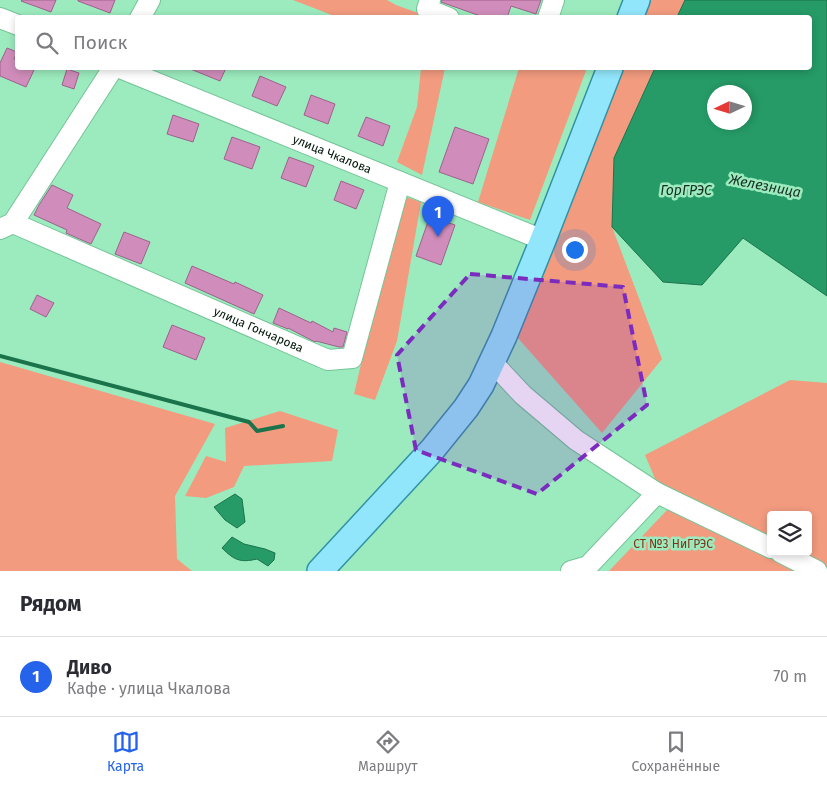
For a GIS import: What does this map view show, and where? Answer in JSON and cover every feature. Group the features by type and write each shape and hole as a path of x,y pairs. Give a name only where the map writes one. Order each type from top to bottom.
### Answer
{"main road":[{"path":"631,15 637,0"},
{"path":"320,571 438,443 466,408 481,385 543,240 609,70"}],"street":[{"path":"142,15 150,0"},
{"path":"430,0 428,9 442,15"},
{"path":"549,15 554,0"},
{"path":"0,18 15,25"},
{"path":"7,226 112,70"},
{"name":"улица Чкалова","path":"125,70 543,240"},
{"name":"улица Гончарова","path":"7,226 328,360 352,358 400,182"},
{"path":"492,362 523,394 576,440 657,493 767,546"},
{"path":"571,571 588,566 657,493"},
{"path":"788,556 817,571"}],"highlighted area":[{"path":"470,274 623,287 647,405 537,494 416,450 397,355"}],"green space":[{"path":"293,0 387,0 424,15 332,15"},
{"path":"650,0 685,0 678,15 644,15"},
{"path":"421,70 445,70 422,175 397,162 417,107"},
{"path":"518,70 586,70 530,220 478,202"},
{"path":"622,70 654,70 614,158 612,227 662,359 602,433 517,337"},
{"path":"403,196 421,202 397,341 375,400 354,394 388,249"},
{"path":"0,362 215,424 175,496 177,559 192,571 0,571"},
{"name":"СТ №3 НиГРЭС","path":"790,380 827,383 827,571 609,571 668,509 645,455"},
{"path":"280,411 338,430 332,461 244,466 234,487 206,498 185,496 206,456 226,462 225,428"}],"water":[{"name":"ГорГРЭС","path":"685,0 827,0 827,296 743,238 702,285 663,282 612,227 614,158 654,70 812,70 812,15 678,15"},
{"path":"235,494 242,499 245,522 237,528 225,520 214,507"},
{"path":"232,537 244,544 275,553 274,560 268,566 257,559 246,561 234,558 222,548"}],"building":[{"path":"22,0 56,0 51,12"},
{"path":"78,0 115,0 110,13"},
{"path":"442,0 541,0 536,14 511,6 508,15 478,15 441,2"},
{"path":"7,48 15,51 15,70 34,70 26,87 0,76 0,63"},
{"path":"67,70 79,73 74,89 62,85"},
{"path":"193,70 225,70 220,81"},
{"path":"260,76 286,87 277,106 252,96"},
{"path":"311,95 335,104 328,124 304,115"},
{"path":"173,115 199,124 193,142 167,134"},
{"path":"366,117 390,126 383,146 358,136"},
{"path":"455,127 489,139 473,184 439,172"},
{"path":"232,137 260,147 252,169 224,159"},
{"path":"289,157 314,166 306,187 281,178"},
{"path":"341,181 364,190 356,209 334,200"},
{"path":"52,185 73,195 67,208 101,224 91,244 66,233 67,230 34,215"},
{"path":"430,216 455,225 441,265 416,256"},
{"path":"124,232 150,242 141,264 115,254"},
{"path":"192,266 263,295 254,314 185,283"},
{"path":"37,295 54,303 46,317 30,309"},
{"path":"279,308 311,323 312,321 333,332 334,328 347,332 343,347 315,342 288,328 273,323"},
{"path":"172,325 205,338 196,360 163,347"}],"waterway":[{"path":"0,356 249,422 257,431 283,426"}],"place":[{"name":"Диво","path":"438,237"}],"water label":[{"name":"Железница","path":"765,186"}]}
